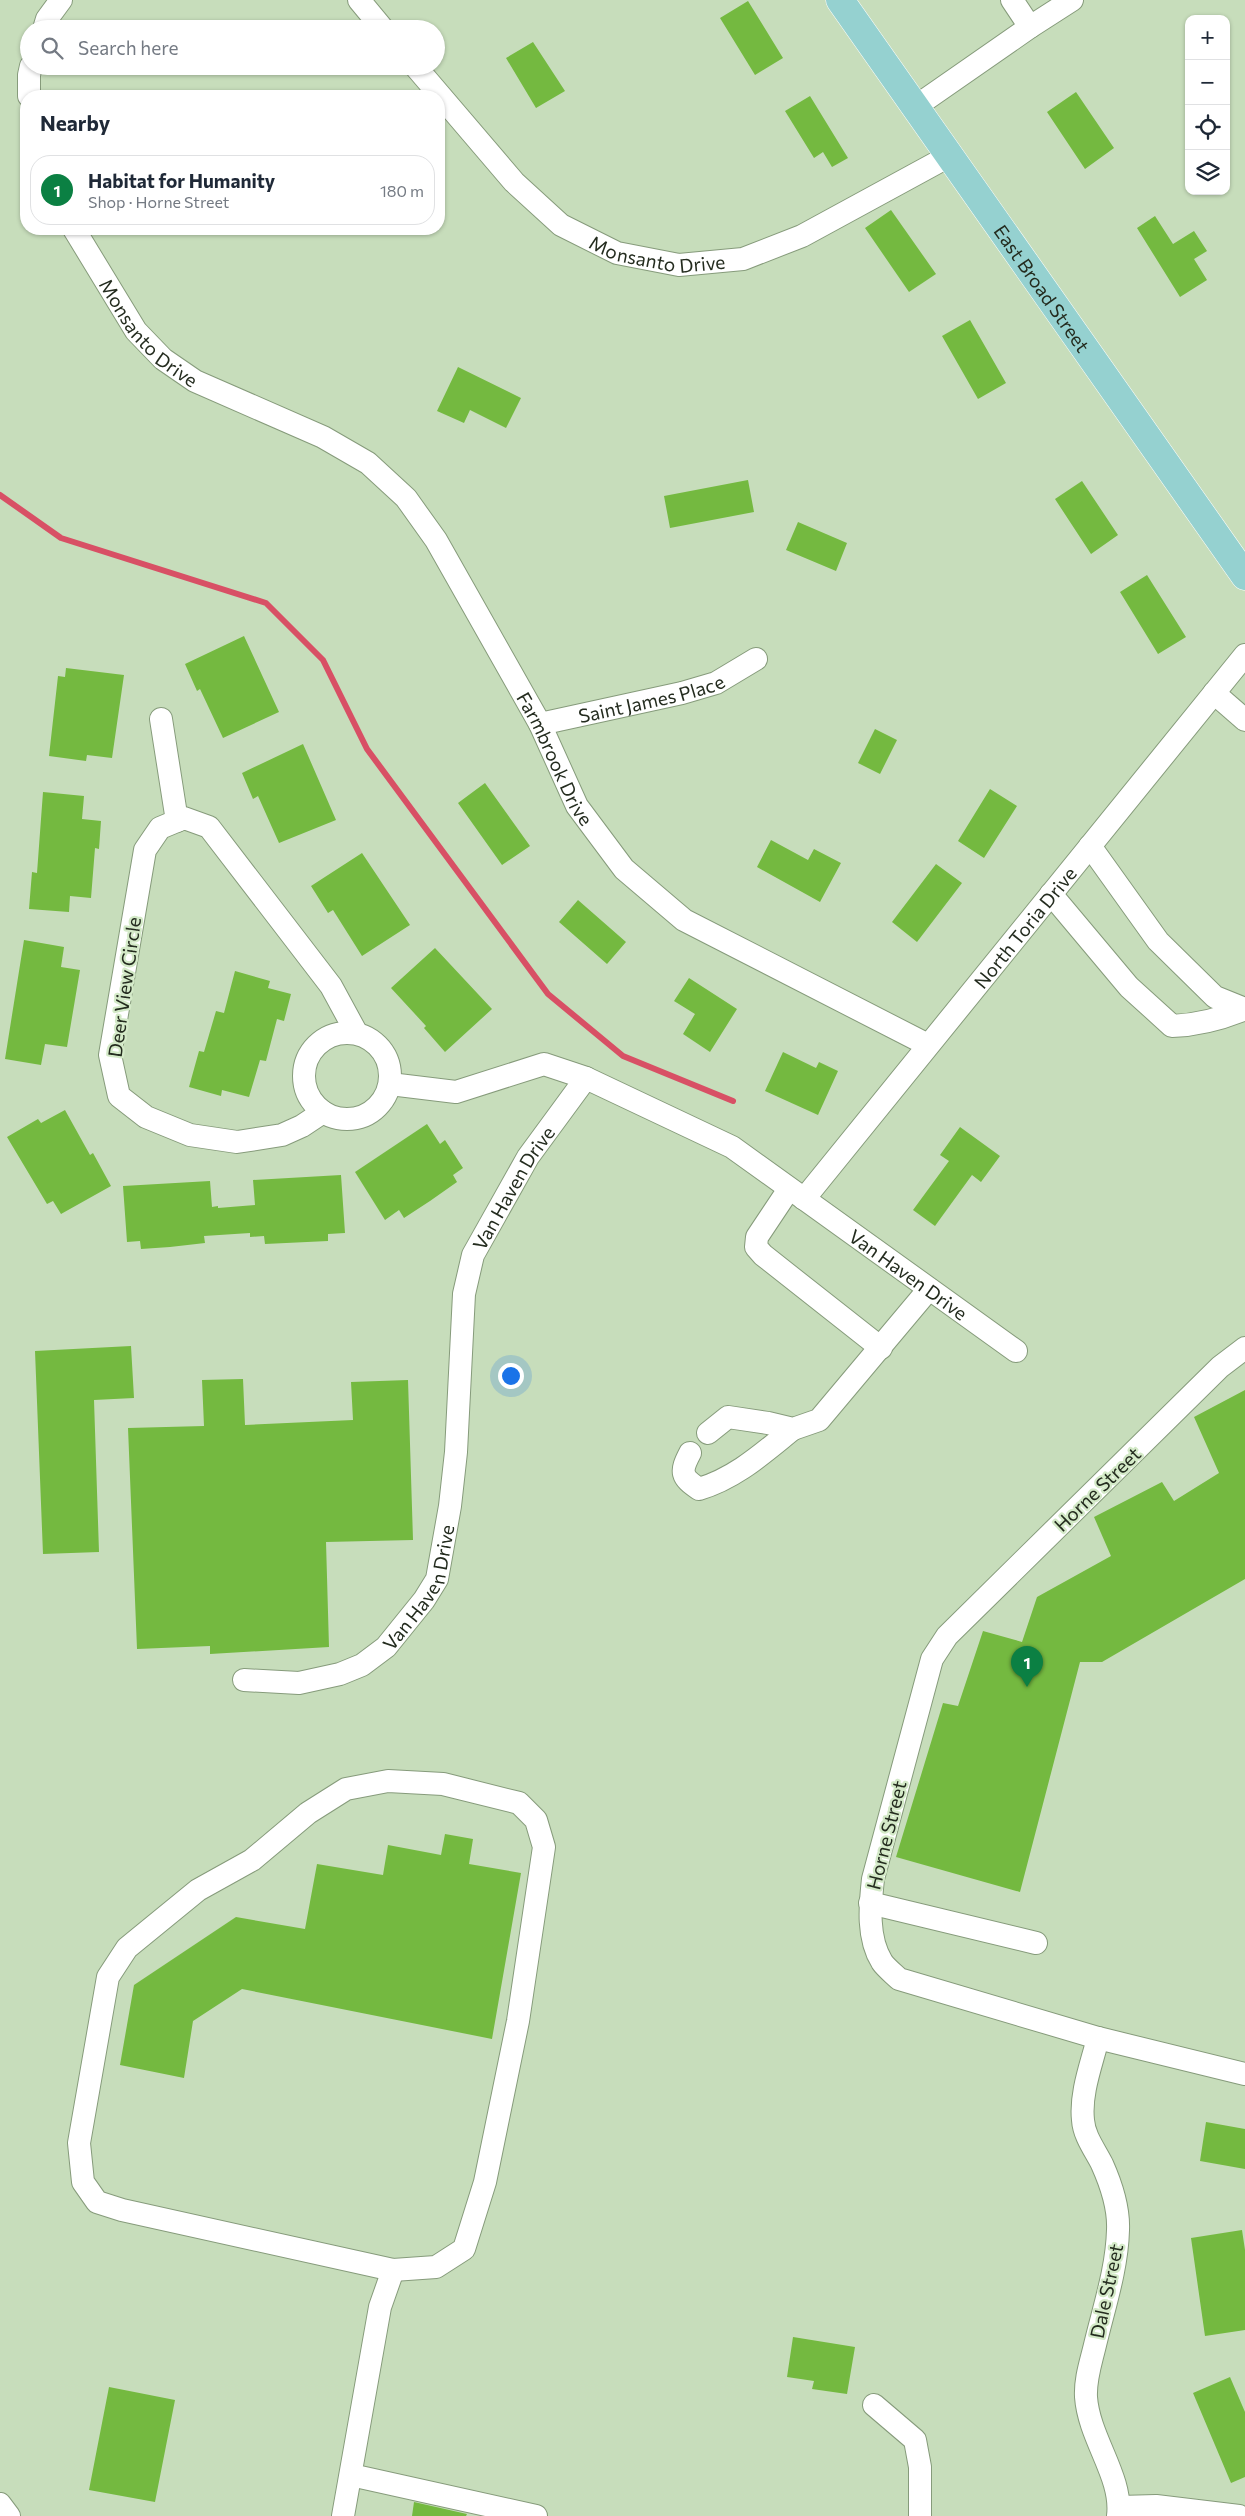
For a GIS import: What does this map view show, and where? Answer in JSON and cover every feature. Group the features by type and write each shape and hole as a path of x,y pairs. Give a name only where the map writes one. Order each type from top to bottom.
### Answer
{"main road":[{"name":"East Broad Street","path":"840,0 1245,576"}],"street":[{"path":"47,20 61,0"},
{"path":"359,0 376,20"},
{"path":"1012,0 1030,27"},
{"path":"915,107 1072,0"},
{"path":"28,75 29,90"},
{"name":"Monsanto Drive","path":"423,75 435,90"},
{"name":"Monsanto Drive","path":"445,101 514,182 561,225 617,253 680,265 742,259 802,236 949,156"},
{"name":"Monsanto Drive","path":"78,235 136,331 163,359 195,381 250,405"},
{"name":"Farmbrook Drive","path":"250,405 323,437 368,463 406,498 436,540 540,724 577,806 624,868 684,920 928,1046"},
{"name":"North Toria Drive","path":"880,1348 763,1255 756,1247 756,1237 928,1046 1245,655"},
{"name":"Saint James Place","path":"540,724 682,693 716,683 756,659"},
{"path":"1214,692 1245,720"},
{"path":"161,719 177,821 184,818 209,827 331,986 356,1032"},
{"name":"Deer View Circle","path":"177,821 160,828 145,850 110,1055 119,1096 146,1117 190,1135 237,1142 282,1135 302,1126 323,1112"},
{"path":"1090,846 1158,940 1215,997 1245,1009"},
{"path":"1051,894 1129,987 1172,1026 1192,1026 1224,1018 1245,1009"},
{"path":"338,1032 356,1032 371,1039 384,1051 390,1067 390,1084 384,1100 372,1112 356,1119 339,1119 323,1112 311,1100 304,1084 304,1067 310,1051 322,1039 338,1032"},
{"path":"390,1084 456,1092 544,1064 586,1078"},
{"name":"Van Haven Drive","path":"244,1680 299,1683 340,1674 362,1665 386,1647 424,1600 437,1579 450,1506 456,1452 464,1294 473,1254 528,1157 586,1078 732,1147 1016,1351"},
{"path":"690,1453 684,1465 683,1473 687,1482 699,1489 720,1483 743,1469 793,1429 819,1420 929,1289"},
{"name":"Horne Street","path":"1245,1348 1220,1367 947,1636 932,1660 872,1879 870,1903 874,1944 883,1963 899,1979 1098,2038 1245,2074"},
{"path":"708,1433 728,1417 760,1421 793,1429"},
{"path":"388,1781 443,1784 519,1803 536,1820 544,1847 511,2055 485,2182 464,2249 436,2267 393,2270 122,2210 97,2202 83,2182 79,2143 108,1977 127,1948 146,1930 198,1890 252,1860 308,1813 346,1789 388,1781"},
{"path":"870,1903 1036,1944"},
{"name":"Dale Street","path":"1098,2038 1083,2105 1082,2121 1086,2134 1102,2164 1114,2194 1119,2228 1116,2255 1088,2373 1086,2395 1089,2420 1112,2472 1119,2511"},
{"path":"343,2516 380,2307 393,2270"},
{"path":"874,2405 916,2440 920,2467 920,2516"},
{"path":"351,2475 536,2516"},
{"path":"0,2504 10,2516"},
{"path":"1119,2511 1156,2506 1239,2516"}],"building":[{"path":"748,1 783,58 755,75 720,18"},
{"path":"533,42 565,91 536,108 506,58"},
{"path":"1076,92 1114,148 1085,169 1047,112"},
{"path":"810,96 848,158 832,167 823,152 814,158 785,111"},
{"path":"891,210 936,274 909,292 865,228"},
{"path":"1155,216 1173,244 1194,231 1207,251 1194,259 1207,280 1180,297 1137,228"},
{"path":"970,320 1006,383 978,399 942,336"},
{"path":"458,367 521,398 506,428 470,410 464,423 437,411"},
{"path":"748,480 754,512 670,528 664,496"},
{"path":"1082,481 1118,535 1091,554 1055,499"},
{"path":"798,522 847,543 836,571 786,550"},
{"path":"1147,575 1186,637 1158,654 1120,592"},
{"path":"244,636 279,712 223,738 200,689 197,691 185,664"},
{"path":"66,668 124,675 112,758 87,755 86,761 49,756 58,676 65,677"},
{"path":"875,729 897,740 880,774 858,763"},
{"path":"303,744 336,820 279,843 258,796 253,799 242,773"},
{"path":"485,783 530,846 502,865 458,803"},
{"path":"990,789 1017,806 984,858 958,841"},
{"path":"43,792 84,796 82,819 101,821 99,849 95,848 91,898 70,896 69,912 29,909 32,872 37,873"},
{"path":"771,840 808,860 814,849 841,863 820,902 757,867"},
{"path":"362,853 410,925 362,956 333,910 328,913 311,886"},
{"path":"936,864 962,883 917,942 892,922"},
{"path":"578,900 626,942 607,964 559,922"},
{"path":"24,940 64,947 61,967 80,970 67,1047 45,1044 41,1065 5,1059"},
{"path":"435,948 492,1009 445,1052 424,1028 426,1026 391,988"},
{"path":"235,971 270,981 268,988 291,994 284,1021 277,1019 266,1061 260,1060 249,1097 222,1090 221,1096 189,1087 199,1051 204,1052 216,1011 224,1013"},
{"path":"689,978 737,1009 710,1052 683,1034 695,1014 674,1001"},
{"path":"783,1052 816,1068 819,1062 838,1071 818,1115 765,1091"},
{"path":"65,1110 90,1155 93,1153 111,1186 61,1214 53,1201 47,1204 7,1137 38,1119 41,1123"},
{"path":"427,1124 440,1144 445,1140 463,1168 453,1175 457,1182 404,1218 399,1210 385,1220 355,1172"},
{"path":"960,1127 1000,1156 981,1182 972,1175 935,1226 913,1210 949,1161 940,1155"},
{"path":"341,1175 345,1233 328,1234 328,1241 265,1244 264,1236 250,1237 250,1233 204,1236 205,1243 170,1247 141,1249 140,1241 127,1242 123,1186 210,1181 212,1207 218,1206 218,1208 255,1205 253,1180"},
{"path":"131,1346 134,1398 94,1400 99,1552 43,1554 35,1351"},
{"path":"243,1379 245,1425 353,1420 351,1382 408,1380 413,1540 326,1542 329,1647 210,1654 210,1646 137,1649 128,1428 204,1426 202,1380"},
{"path":"1245,1390 1245,1579 1102,1662 1080,1662 1020,1892 896,1857 943,1703 958,1706 983,1631 1022,1642 1037,1597 1111,1556 1094,1517 1162,1482 1174,1501 1219,1473 1194,1417"},
{"path":"445,1834 473,1839 469,1864 521,1873 492,2039 242,1989 193,2021 184,2078 120,2065 134,1985 236,1917 305,1929 317,1864 383,1875 388,1845 441,1855"},
{"path":"1206,2122 1245,2129 1245,2169 1200,2161"},
{"path":"1242,2230 1245,2250 1245,2330 1205,2336 1191,2238"},
{"path":"793,2337 855,2347 847,2394 812,2389 814,2381 787,2377"},
{"path":"1230,2377 1245,2412 1245,2477 1231,2483 1193,2393"},
{"path":"109,2387 175,2400 155,2502 89,2490"},
{"path":"414,2502 467,2514 466,2516 412,2516"}],"waterway":[{"path":"0,495 61,538 266,603 323,660 367,749 548,994 623,1056 733,1101"}],"place":[{"name":"Habitat for Humanity","path":"1027,1687"}]}
